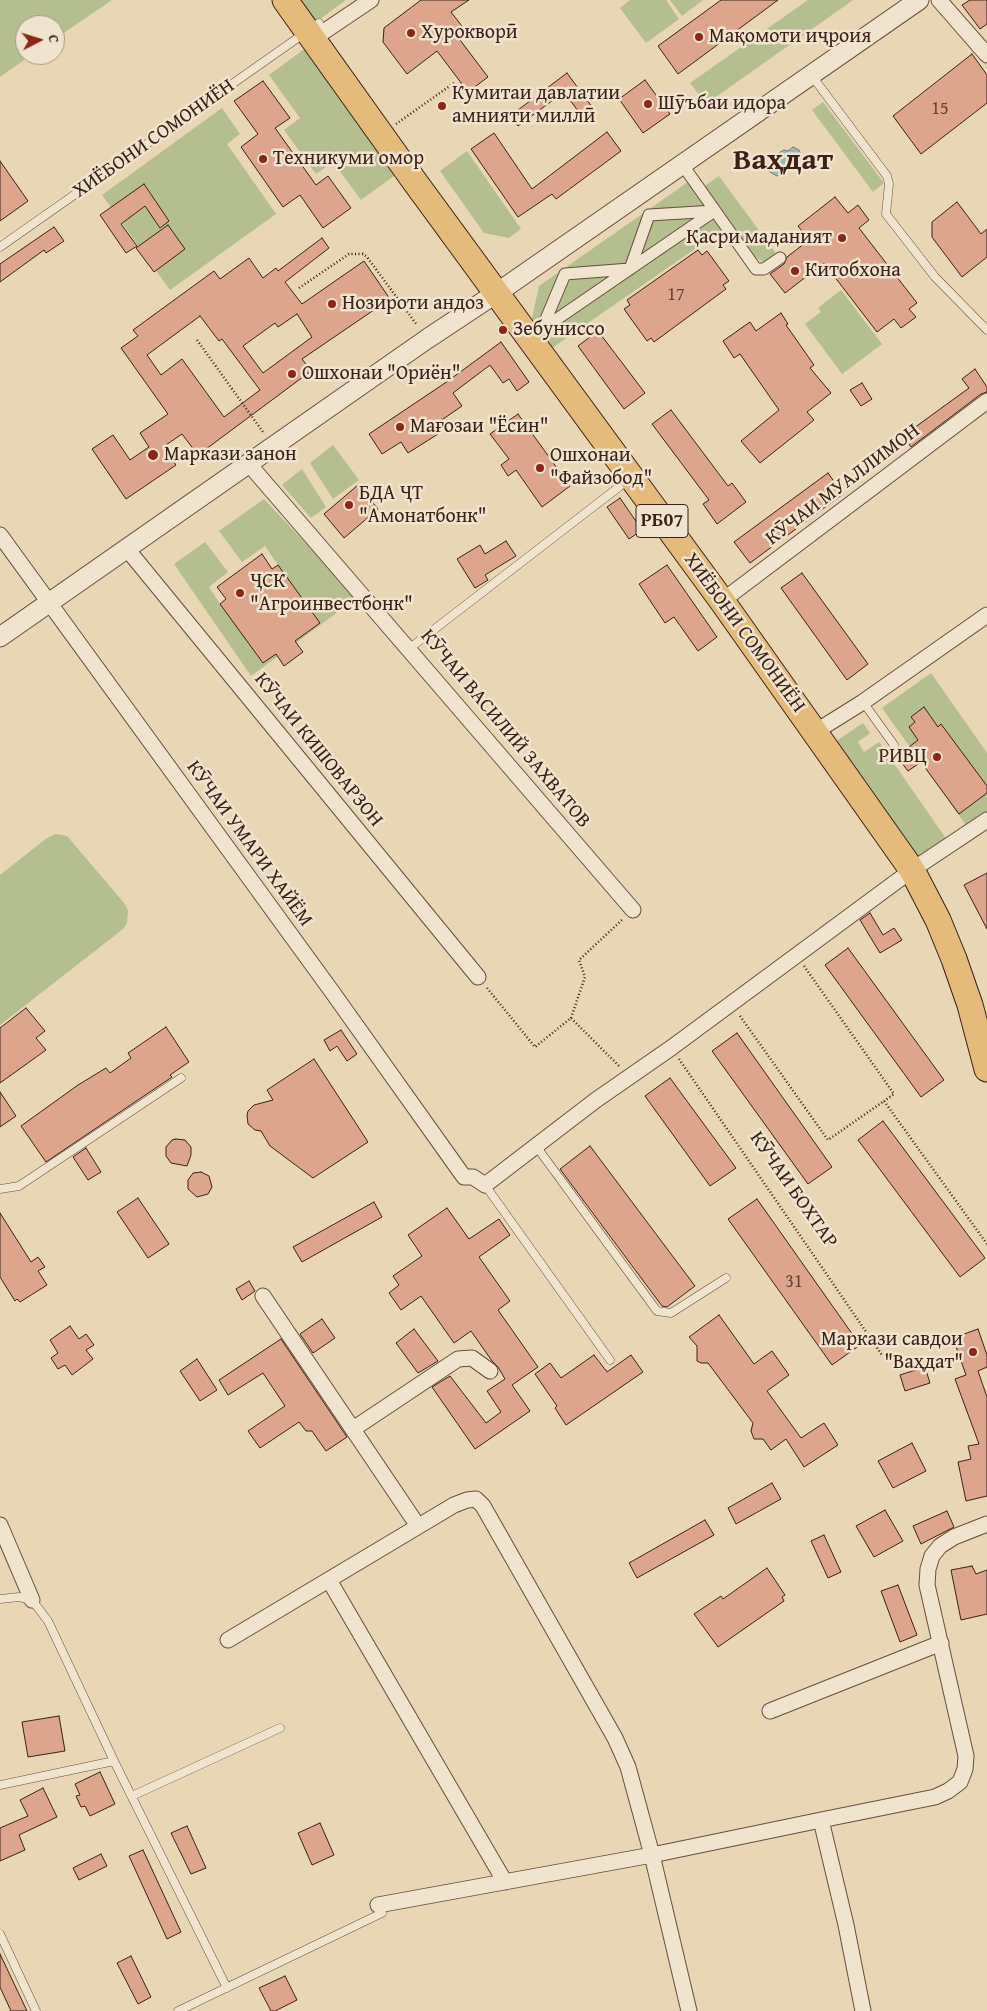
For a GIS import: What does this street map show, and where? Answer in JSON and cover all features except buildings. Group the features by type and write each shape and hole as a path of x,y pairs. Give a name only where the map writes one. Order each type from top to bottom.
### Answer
{"highway":[{"name":"ХИЁБОНИ СОМОНИЁН","path":"285,0 316,31 501,289 537,334 635,474 821,728 917,867 985,1035 987,1069"},
{"name":"ХИЁБОНИ СОМОНИЁН","path":"303,0 316,31"}],"street":[{"path":"316,31 371,0"},
{"path":"0,637 427,339 920,0"},
{"path":"939,0 985,48"},
{"path":"682,164 756,269 764,269 780,258"},
{"path":"537,334 715,211"},
{"path":"630,269 649,215 715,211"},
{"path":"537,334 566,274 630,269"},
{"name":"КӮЧАИ МУАЛЛИМОН","path":"727,598 987,401"},
{"name":"КӮЧАИ ВАСИЛИЙ ЗАХВАТОВ","path":"248,463 410,648 633,910"},
{"name":"КӮЧАИ УМАРИ ХАЙЁМ","path":"0,535 333,992 464,1177 472,1177 485,1185"},
{"name":"КӮЧАИ КИШОВАРЗОН","path":"127,549 478,977"},
{"path":"821,728 863,702 987,615"},
{"path":"485,1185 596,1100 671,1048 917,867 987,820"},
{"path":"263,1296 418,1526"},
{"path":"353,1429 458,1359 472,1358 490,1371"},
{"path":"228,1640 454,1505 476,1499 483,1506 615,1738 628,1767 652,1855 689,2011"},
{"path":"380,1909 505,1882 652,1855 935,1797 948,1791 960,1782 965,1769 966,1756 928,1585 928,1569 932,1556 940,1546 954,1537 987,1524"},
{"path":"0,1525 32,1600"},
{"path":"329,1580 505,1882"},
{"path":"770,1710 941,1644"},
{"path":"821,1820 846,1925 863,2011"}],"lane":[{"name":"ХИЁБОНИ СОМОНИЁН","path":"0,247 316,31"},
{"path":"811,75 887,176 889,184 886,214 936,277 987,330"},
{"path":"410,648 635,474"},
{"path":"863,702 894,745"},
{"path":"0,1189 19,1186 181,1078"},
{"path":"536,1146 657,1310 671,1313 726,1278"},
{"path":"485,1185 610,1360"},
{"path":"0,1599 19,1597 32,1600 48,1622 114,1761 227,1988"},
{"path":"132,1796 280,1728"},
{"path":"0,1785 114,1761"},
{"path":"178,2011 227,1988 380,1909"},
{"path":"0,1934 36,2011"}],"path":[{"path":"405,117 454,83"},
{"path":"299,288 349,254 363,254 427,339"},
{"path":"197,340 273,446"},
{"path":"478,977 535,1047 571,1018 585,977 579,960 633,910"},
{"path":"731,1004 828,1140 884,1102 894,1094 796,956"},
{"path":"571,1018 630,1077"},
{"name":"КӮЧАИ БОХТАР","path":"671,1048 882,1355"},
{"path":"884,1102 987,1244"}],"green space":[{"path":"0,0 112,0 65,32 65,15 15,15 15,65 17,65 0,77"},
{"path":"300,0 346,0 316,22"},
{"path":"630,0 666,0 679,19 646,43 620,8"},
{"path":"670,0 703,0 682,16"},
{"path":"808,0 853,0 706,104 690,83"},
{"path":"307,47 398,173 361,200 333,162 316,174 284,130 300,118 269,75"},
{"path":"823,102 884,183 873,192 812,110"},
{"path":"222,108 240,134 227,144 276,214 170,290 102,195"},
{"path":"467,151 521,229 509,238 484,233 440,171"},
{"path":"719,176 777,255 765,263 751,255 703,187"},
{"path":"691,180 725,228 552,348 532,318 539,286"},
{"path":"841,290 882,344 842,374 805,324 821,312 818,308"},
{"path":"333,445 359,480 333,499 310,463"},
{"path":"302,469 326,507 311,518 282,485"},
{"path":"264,499 357,598 251,676 174,564 205,542 228,572 209,587 220,604 278,565 265,546 242,562 219,531"},
{"path":"931,673 987,753 987,815 968,828 882,708"},
{"path":"863,723 870,733 858,742 864,752 879,742 947,840 918,861 835,742"},
{"path":"56,834 67,836 124,903 128,910 127,923 123,929 0,1025 0,875 47,838"}],"water":[{"path":"793,147 799,150 801,154 801,159 794,168 777,176 770,172 769,164 777,154 784,150 788,151"}],"place":[{"name":"Хурокворӣ","path":"411,33"},
{"name":"Мақомоти иҷроия","path":"699,37"},
{"name":"Шӯъбаи идора","path":"648,104"},
{"name":"Кумитаи давлатии амнияти миллӣ","path":"442,106"},
{"name":"Техникуми омор","path":"263,159"},
{"name":"Қасри маданият","path":"842,238"},
{"name":"Китобхона","path":"795,271"},
{"name":"Нозироти андоз","path":"332,304"},
{"name":"Зебуниссо","path":"503,330"},
{"name":"Ошхонаи \"Ориён\"","path":"292,374"},
{"name":"Мағозаи \"Ёсин\"","path":"400,427"},
{"name":"Маркази занон","path":"153,455"},
{"name":"Ошхонаи \"Файзобод\"","path":"540,468"},
{"name":"БДА ҶТ \"Амонатбонк\"","path":"349,505"},
{"name":"ҶСК \"Агроинвестбонк\"","path":"240,593"},
{"name":"РИВЦ","path":"937,757"},
{"name":"Маркази савдои \"Ваҳдат\"","path":"973,1352"}],"district":[{"name":"Ваҳдат","path":"783,161"}]}
